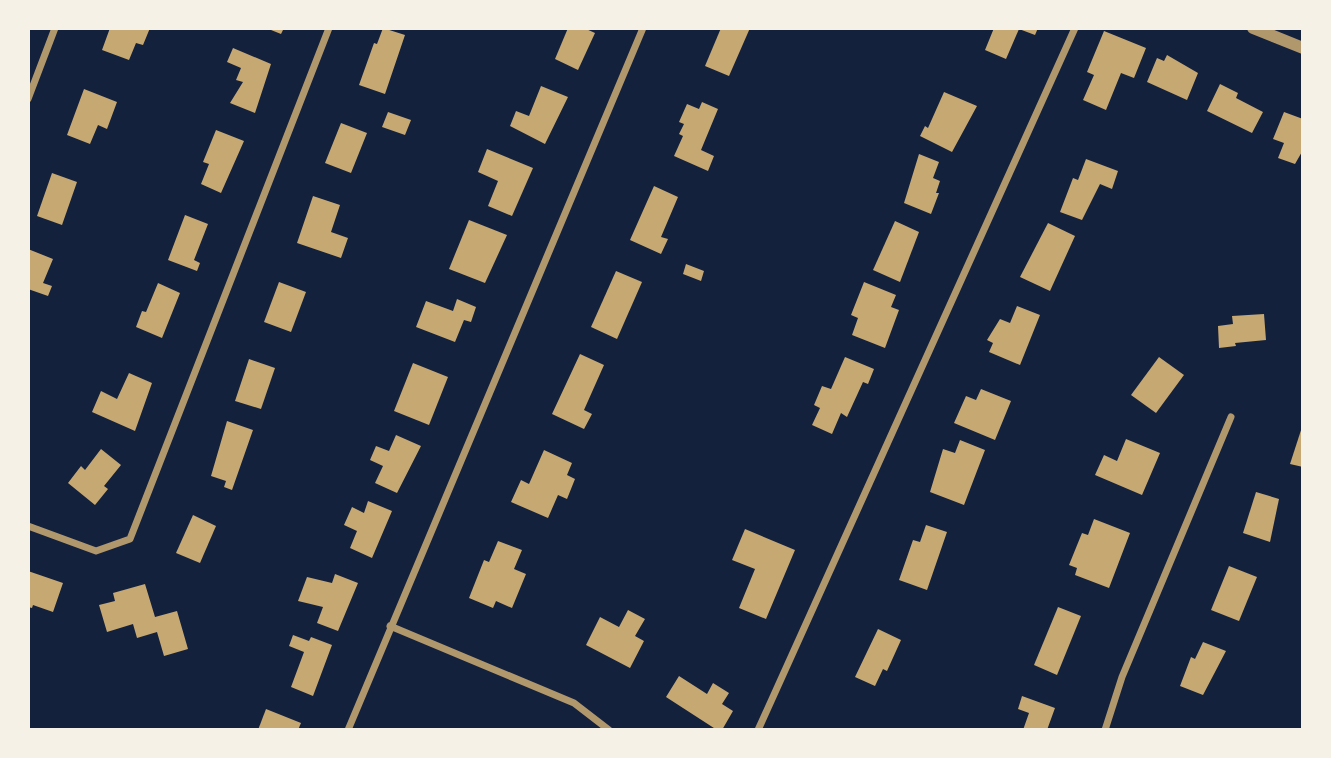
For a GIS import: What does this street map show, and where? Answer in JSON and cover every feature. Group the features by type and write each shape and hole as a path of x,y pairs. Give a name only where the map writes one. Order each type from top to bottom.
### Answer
{"street":[{"path":"28,99 55,28"},
{"path":"28,526 96,551 130,539 329,28"},
{"path":"348,730 643,28"},
{"path":"758,730 1075,28"},
{"path":"1253,28 1303,48"},
{"path":"1105,730 1122,677 1231,417"},
{"path":"390,626 573,704 609,730"}],"building":[{"path":"110,28 150,28 143,45 136,43 129,60 102,50"},
{"path":"266,28 284,28 281,34"},
{"path":"383,28 405,35 385,94 359,85 374,43 377,44"},
{"path":"568,28 584,28 595,33 578,70 555,59"},
{"path":"721,28 750,28 729,76 705,66"},
{"path":"994,28 1038,28 1035,35 1019,29 1006,59 985,50"},
{"path":"1104,31 1146,48 1134,78 1121,73 1106,110 1083,100 1094,75 1087,72"},
{"path":"233,48 271,64 255,113 230,103 243,82 236,80 241,68 227,62"},
{"path":"1167,55 1198,73 1187,100 1147,82 1157,58 1164,61"},
{"path":"1220,84 1238,93 1236,98 1263,112 1252,133 1207,111"},
{"path":"541,86 568,97 545,144 510,126 516,111 529,116"},
{"path":"84,89 117,102 107,129 98,125 90,144 67,135"},
{"path":"944,92 977,106 952,152 920,136 925,126 928,128"},
{"path":"702,102 718,109 701,150 714,156 708,171 674,156 683,136 679,134 684,124 679,122 687,104 699,109"},
{"path":"388,112 411,120 405,135 382,127"},
{"path":"1284,112 1303,119 1303,150 1295,164 1278,158 1284,143 1273,139"},
{"path":"341,123 367,133 351,173 325,163"},
{"path":"216,130 244,141 221,193 201,184 209,164 203,162"},
{"path":"487,149 533,168 512,216 488,206 498,181 478,172"},
{"path":"919,154 939,162 933,178 940,181 936,193 939,193 931,214 904,203"},
{"path":"1086,159 1118,171 1112,189 1100,184 1082,220 1060,212 1073,178 1078,180"},
{"path":"52,173 77,182 62,225 37,216"},
{"path":"654,186 678,197 661,237 668,239 661,254 630,240"},
{"path":"313,196 340,205 331,232 348,238 341,258 297,243"},
{"path":"185,215 208,224 194,260 200,263 197,271 168,260"},
{"path":"469,220 507,235 485,283 449,269"},
{"path":"895,221 919,232 900,282 873,270"},
{"path":"1048,223 1075,236 1050,291 1020,277"},
{"path":"28,249 53,259 43,283 52,286 48,296 28,289"},
{"path":"686,264 704,271 701,281 683,274"},
{"path":"616,271 642,282 617,339 591,327"},
{"path":"279,282 306,292 291,332 264,322"},
{"path":"864,282 896,295 891,307 899,310 885,348 852,335 858,318 851,315"},
{"path":"158,283 180,293 162,338 136,327 142,311 146,312"},
{"path":"457,299 476,307 471,322 464,320 455,342 416,327 426,301 453,311"},
{"path":"1017,306 1040,315 1020,365 989,352 993,343 987,340 1000,319 1010,323"},
{"path":"1264,314 1266,340 1235,343 1236,346 1219,348 1218,326 1233,324 1232,316"},
{"path":"580,354 604,365 584,410 592,414 584,429 552,414"},
{"path":"845,357 874,369 868,384 863,382 847,417 841,413 832,434 812,425 820,408 814,405 822,386 831,389"},
{"path":"1159,357 1184,375 1156,413 1131,395"},
{"path":"249,359 275,368 261,409 235,401"},
{"path":"413,363 448,377 429,425 394,411"},
{"path":"129,373 152,383 135,431 92,412 101,391 117,399"},
{"path":"981,389 1011,401 995,440 954,423 966,396 976,400"},
{"path":"227,421 253,430 232,490 224,487 226,481 211,476"},
{"path":"1303,424 1303,467 1290,464"},
{"path":"396,435 421,446 397,493 375,483 383,466 370,460 376,446 389,451"},
{"path":"1126,439 1160,453 1142,495 1095,475 1104,455 1117,461"},
{"path":"960,440 985,450 964,505 930,492 943,449 955,453"},
{"path":"101,449 121,465 104,486 108,489 95,505 68,483 81,466 85,470"},
{"path":"544,450 572,463 567,475 575,479 567,499 558,495 548,518 511,502 521,480 529,484"},
{"path":"1256,492 1279,499 1270,542 1243,533"},
{"path":"368,501 392,511 372,558 350,548 357,531 344,525 352,507 364,513"},
{"path":"193,515 216,526 200,563 176,553"},
{"path":"1094,519 1130,533 1109,588 1075,575 1077,568 1069,565 1082,533 1088,535"},
{"path":"926,525 947,532 927,590 899,580 913,540 920,542"},
{"path":"745,529 795,550 766,619 739,608 755,569 732,560"},
{"path":"498,541 522,550 514,569 526,574 512,608 496,601 493,608 469,598 484,560 489,562"},
{"path":"1229,566 1257,577 1239,621 1211,610"},
{"path":"28,571 63,583 53,612 33,605 32,608 28,607"},
{"path":"335,574 358,583 338,631 317,623 323,607 298,601 307,577 332,583"},
{"path":"145,584 155,617 177,611 188,649 164,656 157,632 137,638 133,624 107,632 99,605 115,601 113,593"},
{"path":"1058,607 1081,616 1057,675 1034,665"},
{"path":"628,610 645,619 635,636 644,641 630,668 586,645 600,617 619,627"},
{"path":"878,629 901,640 887,671 883,669 875,686 855,677"},
{"path":"293,635 309,641 311,637 332,645 313,696 291,687 304,652 289,646"},
{"path":"1203,642 1226,651 1203,695 1180,686 1191,657 1195,659"},
{"path":"679,676 707,694 713,683 729,693 722,704 733,711 722,730 717,730 666,697"},
{"path":"1022,696 1055,708 1047,730 1023,730 1029,713 1018,709"},
{"path":"266,709 301,723 298,730 258,730"}]}
